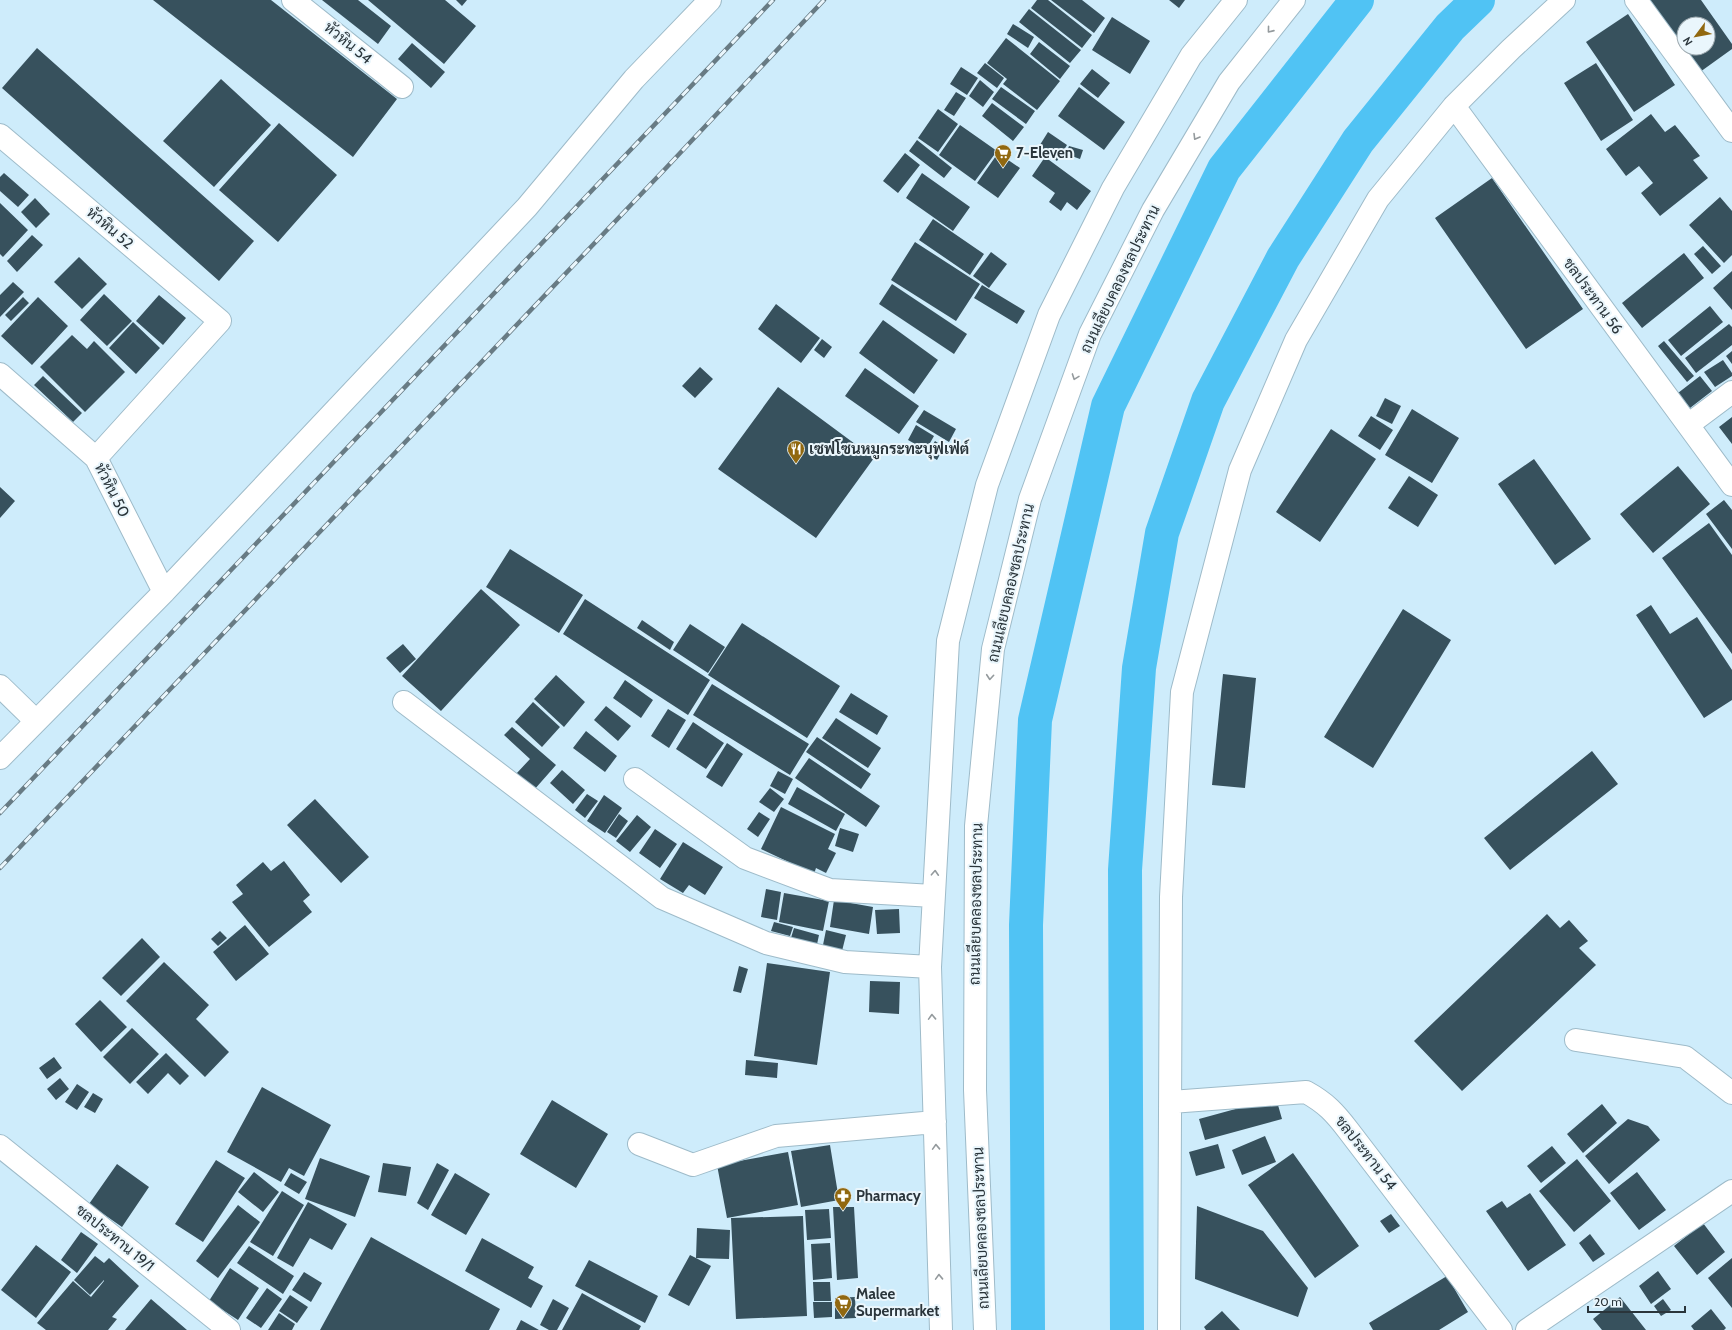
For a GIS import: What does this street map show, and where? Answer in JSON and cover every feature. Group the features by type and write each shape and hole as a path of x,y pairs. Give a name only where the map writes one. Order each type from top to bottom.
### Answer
{"street":[{"name":"หัวหิน 54","path":"293,0 402,87"},
{"path":"0,758 164,592 527,207 634,79 710,0"},
{"path":"941,1330 930,967 948,641 987,485 1049,315 1113,188 1191,56 1236,0"},
{"name":"ถนนเลียบคลองชลประทาน","path":"985,1330 975,1090 976,834 993,649 1030,499 1090,334 1153,210 1229,82 1294,0"},
{"path":"1169,1330 1171,898 1182,692 1240,470 1296,340 1378,199 1454,106 1511,49 1564,0"},
{"path":"1636,0 1732,131"},
{"name":"ชลประทาน 56","path":"1454,106 1732,485"},
{"name":"หัวหิน 52","path":"0,135 220,321 96,458"},
{"name":"หัวหิน 50","path":"0,374 96,458 164,592"},
{"path":"1688,425 1732,392"},
{"path":"0,686 36,721"},
{"path":"404,702 662,898 766,943 845,962 930,967"},
{"path":"635,779 744,858 830,890 933,896"},
{"path":"1576,1040 1685,1057 1732,1093"},
{"name":"ชลประทาน 54","path":"1171,1102 1306,1092 1321,1100 1333,1110 1501,1330"},
{"path":"639,1144 693,1165 776,1136 935,1122"},
{"name":"ชลประทาน 19/1","path":"0,1146 229,1330"},
{"path":"1527,1330 1732,1191"}],"building":[{"path":"153,0 271,0 397,99 353,157"},
{"path":"322,0 358,0 391,26 378,44"},
{"path":"368,0 445,0 476,26 444,64"},
{"path":"456,0 467,0 462,6"},
{"path":"1037,0 1048,0 1092,35 1082,48 1031,8"},
{"path":"1051,0 1082,0 1105,18 1094,33"},
{"path":"1169,0 1185,0 1179,8"},
{"path":"1649,0 1701,0 1712,16 1676,16 1676,38"},
{"path":"1029,9 1081,50 1070,63 1019,22"},
{"path":"1628,14 1675,85 1634,112 1586,42"},
{"path":"1112,17 1150,41 1130,74 1092,50"},
{"path":"1716,21 1732,44 1732,49 1700,72 1689,56 1716,56"},
{"path":"1013,24 1034,37 1028,48 1007,34"},
{"path":"1006,38 1060,81 1037,110 1003,84 1007,79 987,63"},
{"path":"1039,42 1070,66 1060,79 1030,54"},
{"path":"412,43 445,72 431,88 398,59"},
{"path":"37,48 254,241 219,281 2,88"},
{"path":"985,63 1004,78 997,88 977,73"},
{"path":"1596,63 1633,120 1601,141 1564,83"},
{"path":"961,67 978,78 967,95 950,84"},
{"path":"1092,69 1110,83 1098,98 1080,84"},
{"path":"221,79 271,125 214,187 163,141"},
{"path":"980,80 994,92 983,107 969,96"},
{"path":"1001,87 1035,111 1026,124 992,99"},
{"path":"1079,87 1125,122 1104,150 1058,116"},
{"path":"956,92 966,98 954,116 944,110"},
{"path":"992,103 1024,127 1013,141 982,116"},
{"path":"938,109 958,124 938,152 918,138"},
{"path":"1651,114 1665,132 1675,125 1700,156 1693,160 1708,178 1660,216 1641,193 1653,183 1639,166 1626,176 1606,149"},
{"path":"279,123 337,175 278,242 219,190"},
{"path":"960,125 997,151 975,181 939,155"},
{"path":"1048,132 1067,145 1057,161 1038,148"},
{"path":"917,140 952,168 944,178 909,151"},
{"path":"1069,146 1083,150 1080,159 1066,154"},
{"path":"905,153 920,165 898,193 883,181"},
{"path":"998,153 1020,168 998,198 977,183"},
{"path":"1045,157 1091,191 1077,210 1067,202 1061,211 1049,202 1055,193 1032,176"},
{"path":"4,173 29,195 18,207 0,191 0,177"},
{"path":"922,173 970,207 953,231 906,198"},
{"path":"1492,178 1583,309 1526,349 1435,218"},
{"path":"1720,197 1732,211 1732,255 1724,263 1689,225"},
{"path":"35,198 50,214 36,228 21,212"},
{"path":"0,203 28,230 3,257 0,254"},
{"path":"933,219 984,254 970,275 919,240"},
{"path":"32,235 43,245 17,272 7,261"},
{"path":"915,242 980,284 956,321 891,280"},
{"path":"1703,246 1721,266 1712,274 1694,254"},
{"path":"991,252 1007,264 989,288 973,276"},
{"path":"1684,253 1704,278 1642,328 1622,303"},
{"path":"79,257 107,284 82,309 54,282"},
{"path":"1732,271 1732,310 1713,288"},
{"path":"13,282 24,292 0,317 0,295"},
{"path":"892,284 967,334 954,354 879,304"},
{"path":"982,285 1025,311 1017,324 974,298"},
{"path":"104,294 132,321 107,346 80,320"},
{"path":"159,295 186,318 163,345 136,321"},
{"path":"23,297 29,303 11,321 5,315"},
{"path":"38,297 68,326 32,365 1,336"},
{"path":"776,304 820,338 801,363 758,329"},
{"path":"1710,306 1723,322 1681,356 1668,340"},
{"path":"883,320 938,360 914,394 859,353"},
{"path":"133,322 160,348 136,374 109,348"},
{"path":"1729,324 1732,327 1732,345 1696,373 1685,358"},
{"path":"72,335 87,349 94,341 125,372 85,412 40,367"},
{"path":"822,339 832,347 824,358 814,350"},
{"path":"1664,341 1694,376 1687,382 1658,346"},
{"path":"1732,351 1732,364 1726,356"},
{"path":"1723,360 1732,373 1732,376 1715,387 1704,372"},
{"path":"700,367 713,379 695,398 682,386"},
{"path":"865,368 919,406 899,434 845,396"},
{"path":"43,376 82,413 73,422 34,385"},
{"path":"1700,376 1712,391 1690,408 1678,393"},
{"name":"เซฟโซนหมูกระทะบุฟเฟ่ต์","path":"778,387 874,458 816,538 718,469"},
{"path":"1385,398 1401,406 1392,424 1376,416"},
{"path":"1412,409 1459,438 1432,483 1385,455"},
{"path":"924,410 956,429 949,442 916,422"},
{"path":"1371,416 1393,430 1380,450 1358,436"},
{"path":"1732,417 1732,444 1719,427"},
{"path":"916,425 934,436 926,450 908,440"},
{"path":"1331,429 1376,459 1320,542 1276,512"},
{"path":"935,441 944,447 937,460 927,454"},
{"path":"1534,459 1591,539 1555,565 1498,484"},
{"path":"1678,466 1710,504 1653,553 1620,514"},
{"path":"1409,476 1438,495 1418,527 1388,508"},
{"path":"0,487 15,501 0,518"},
{"path":"1724,500 1732,510 1732,549 1706,514"},
{"path":"1709,523 1732,555 1732,654 1662,558"},
{"path":"510,549 583,595 559,633 486,587"},
{"path":"481,589 520,625 441,711 402,676"},
{"path":"585,599 710,680 688,715 563,634"},
{"path":"1651,605 1670,634 1697,617 1732,670 1732,700 1704,718 1636,615"},
{"path":"1403,609 1451,640 1373,768 1324,737"},
{"path":"642,620 674,642 670,650 637,628"},
{"path":"742,623 840,686 807,738 708,675"},
{"path":"690,624 725,647 708,673 673,650"},
{"path":"403,644 416,659 400,673 386,658"},
{"path":"1223,674 1256,678 1245,788 1212,785"},
{"path":"556,675 585,702 564,727 534,699"},
{"path":"625,680 653,700 641,718 613,698"},
{"path":"712,684 809,744 790,775 693,715"},
{"path":"851,693 888,716 877,735 839,712"},
{"path":"533,702 560,727 542,747 515,722"},
{"path":"606,706 631,726 618,741 594,720"},
{"path":"668,709 686,720 669,748 651,736"},
{"path":"836,718 881,748 868,768 822,738"},
{"path":"693,722 724,743 706,769 676,749"},
{"path":"512,727 556,765 534,790 516,774 530,759 504,735"},
{"path":"586,731 617,756 605,772 573,748"},
{"path":"817,737 871,774 861,789 806,752"},
{"path":"727,743 743,754 722,787 706,777"},
{"path":"1592,751 1618,784 1510,870 1484,838"},
{"path":"809,758 880,806 866,827 795,778"},
{"path":"562,770 585,790 573,804 550,783"},
{"path":"778,771 793,779 785,794 770,786"},
{"path":"797,787 845,814 836,831 788,804"},
{"path":"770,788 784,799 774,812 759,802"},
{"path":"587,794 598,801 585,818 575,810"},
{"path":"604,795 622,808 605,833 587,821"},
{"path":"315,799 369,857 341,883 287,825"},
{"path":"781,807 835,834 828,849 836,853 826,873 816,868 814,874 761,849"},
{"path":"759,812 770,819 758,837 747,829"},
{"path":"619,814 628,821 616,838 607,832"},
{"path":"637,815 651,827 630,852 616,841"},
{"path":"840,828 859,834 853,852 835,846"},
{"path":"655,829 677,844 660,868 639,853"},
{"path":"683,842 723,867 705,895 689,885 683,893 660,879"},
{"path":"284,861 310,895 303,901 312,912 269,947 232,902 243,894 236,885 263,862 271,871"},
{"path":"766,889 781,892 777,920 761,917"},
{"path":"784,893 829,901 823,931 779,922"},
{"path":"834,900 873,907 869,934 830,927"},
{"path":"899,909 900,933 877,934 875,910"},
{"path":"1547,914 1560,928 1569,920 1588,941 1579,948 1596,965 1462,1091 1414,1041"},
{"path":"774,922 793,927 790,936 771,931"},
{"path":"245,925 269,954 236,981 213,952"},
{"path":"794,928 819,935 816,949 790,941"},
{"path":"826,930 846,935 841,955 822,950"},
{"path":"220,931 227,938 218,946 211,939"},
{"path":"142,938 160,957 121,996 102,978"},
{"path":"164,962 209,1005 196,1019 229,1052 205,1077 126,1001"},
{"path":"767,963 830,972 817,1065 754,1056"},
{"path":"739,966 748,969 741,993 733,991"},
{"path":"870,981 900,982 899,1014 869,1012"},
{"path":"100,1000 127,1027 101,1052 75,1024"},
{"path":"132,1028 159,1054 130,1084 103,1057"},
{"path":"166,1053 189,1076 180,1085 168,1073 148,1094 136,1082"},
{"path":"54,1057 62,1068 47,1079 39,1068"},
{"path":"746,1060 778,1063 777,1078 745,1075"},
{"path":"60,1078 69,1089 56,1100 47,1089"},
{"path":"77,1084 89,1092 77,1110 65,1102"},
{"path":"262,1087 331,1125 304,1176 289,1168 281,1182 227,1152"},
{"path":"93,1093 103,1099 95,1113 84,1107"},
{"path":"1276,1098 1282,1119 1205,1140 1199,1119"},
{"path":"552,1100 608,1134 576,1188 520,1154"},
{"path":"1602,1104 1617,1123 1583,1153 1567,1134"},
{"path":"1628,1119 1648,1126 1660,1140 1609,1184 1585,1156"},
{"path":"1265,1136 1276,1162 1242,1175 1232,1150"},
{"path":"1218,1144 1225,1168 1196,1176 1189,1152"},
{"path":"830,1145 839,1200 801,1207 791,1151"},
{"path":"1552,1146 1566,1163 1541,1183 1527,1166"},
{"path":"788,1152 798,1205 727,1218 717,1165"},
{"path":"1293,1153 1359,1246 1315,1278 1248,1185"},
{"path":"320,1158 370,1176 355,1217 305,1199"},
{"path":"1577,1159 1611,1201 1574,1232 1539,1191"},
{"path":"216,1160 245,1178 203,1242 175,1224"},
{"path":"383,1163 411,1167 406,1196 378,1192"},
{"path":"437,1163 449,1170 428,1210 417,1203"},
{"path":"117,1164 149,1187 122,1227 89,1204"},
{"path":"254,1172 279,1192 263,1212 238,1192"},
{"path":"1637,1172 1666,1210 1639,1230 1610,1193"},
{"path":"291,1173 307,1182 299,1194 284,1185"},
{"path":"455,1173 490,1194 466,1235 431,1215"},
{"path":"282,1191 304,1205 273,1256 250,1242"},
{"path":"1530,1193 1566,1245 1528,1271 1486,1211 1502,1201 1507,1208"},
{"path":"308,1202 347,1224 332,1250 310,1238 293,1267 277,1258"},
{"path":"238,1205 260,1222 218,1278 196,1261"},
{"path":"1197,1206 1263,1231 1308,1288 1298,1317 1195,1279"},
{"path":"833,1207 854,1207 858,1278 837,1280"},
{"path":"829,1209 831,1238 807,1240 805,1210"},
{"path":"1391,1214 1400,1226 1389,1233 1380,1221"},
{"path":"803,1216 807,1316 736,1319 731,1218"},
{"path":"1703,1223 1725,1252 1697,1275 1674,1246"},
{"path":"697,1228 730,1230 729,1259 696,1258"},
{"path":"81,1232 98,1244 77,1273 61,1260"},
{"path":"1590,1234 1605,1254 1593,1262 1579,1243"},
{"path":"371,1237 500,1309 489,1330 320,1330"},
{"path":"482,1238 534,1267 528,1278 543,1286 531,1308 465,1271"},
{"path":"830,1243 832,1278 813,1280 811,1244"},
{"path":"36,1245 71,1272 36,1318 1,1290"},
{"path":"249,1246 294,1276 283,1294 237,1263"},
{"path":"690,1255 711,1266 689,1306 668,1295"},
{"path":"95,1256 104,1263 109,1258 139,1286 112,1317 117,1319 108,1330 46,1330 37,1323 73,1281 91,1297 104,1281 90,1295 74,1280"},
{"path":"1732,1258 1732,1308 1708,1278"},
{"path":"589,1260 658,1296 645,1323 575,1286"},
{"path":"230,1268 259,1288 238,1320 209,1301"},
{"path":"1658,1271 1671,1289 1651,1304 1639,1286"},
{"path":"304,1272 322,1283 311,1302 292,1290"},
{"path":"1447,1276 1468,1312 1439,1330 1373,1330 1369,1323"},
{"path":"813,1282 830,1282 831,1301 814,1301"},
{"path":"267,1288 282,1299 261,1328 246,1318"},
{"path":"582,1293 641,1326 639,1330 562,1330"},
{"path":"290,1295 308,1307 297,1323 279,1311"},
{"path":"855,1297 856,1318 835,1319 835,1298"},
{"path":"1620,1297 1646,1330 1602,1330 1593,1319"},
{"path":"151,1299 187,1330 125,1330"},
{"path":"553,1299 569,1308 557,1330 549,1330 540,1325"},
{"path":"1663,1299 1671,1310 1661,1316 1654,1306"},
{"path":"813,1302 832,1302 832,1317 814,1318"},
{"path":"1711,1309 1726,1328 1724,1330 1694,1330 1691,1326"},
{"path":"1222,1311 1240,1330 1206,1330 1204,1327"},
{"path":"279,1313 295,1324 292,1330 268,1330"},
{"path":"521,1320 539,1330 516,1330"}],"waterway":[{"path":"1028,1330 1026,925 1035,720 1108,406 1224,169 1357,0"},
{"path":"1127,1330 1125,870 1139,668 1162,533 1208,401 1283,258 1358,141 1450,27 1478,0"}],"railway":[{"path":"0,813 773,0"},
{"path":"0,868 824,0"}],"place":[{"name":"7-Eleven","path":"1003,168"},
{"name":"เซฟโซนหมูกระทะบุฟเฟ่ต์","path":"796,464"},
{"name":"Pharmacy","path":"843,1211"},
{"name":"Malee Supermarket","path":"843,1318"}]}
